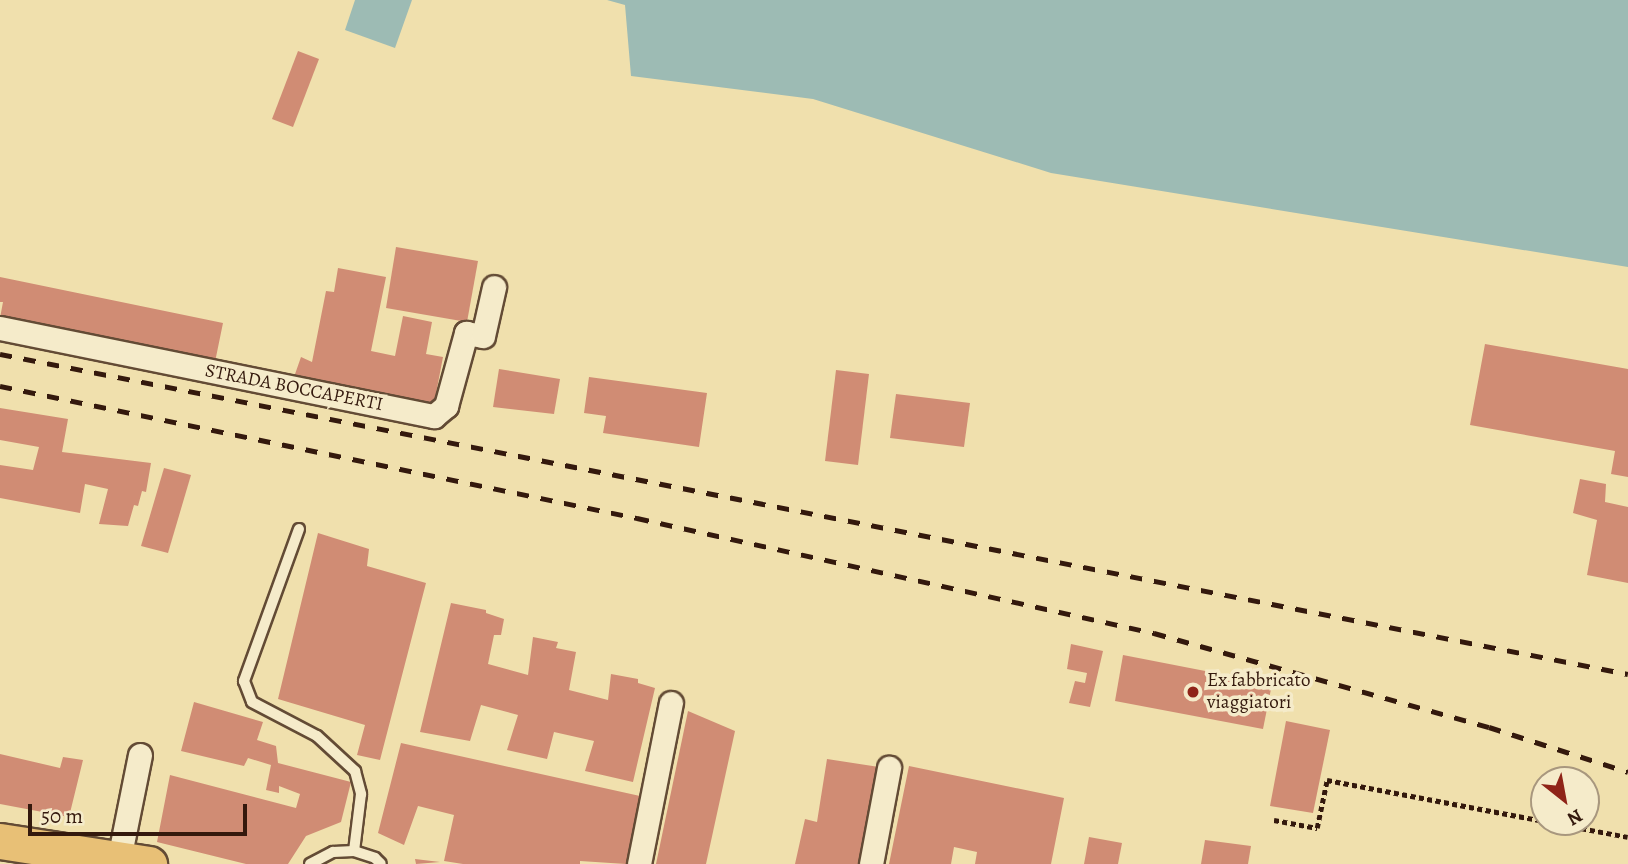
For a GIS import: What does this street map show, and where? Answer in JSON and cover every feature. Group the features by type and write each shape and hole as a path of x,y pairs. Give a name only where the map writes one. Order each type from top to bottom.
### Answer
{"main road":[{"path":"0,841 134,861"}],"street":[{"name":"STRADA BOCCAPERTI","path":"0,328 434,416 446,406 466,333 483,337 494,287"},
{"path":"639,864 671,703"},
{"path":"134,861 140,755"},
{"path":"871,864 889,768"}],"lane":[{"path":"299,529 244,681 252,702 317,736 355,771 361,794 354,851"},
{"path":"310,864 333,852 354,851 375,858 381,864"}],"path":[{"path":"1274,820 1317,828 1327,780 1530,819"},
{"path":"1600,832 1628,837"}],"water":[{"path":"355,0 412,0 395,48 345,30"},
{"path":"607,0 1628,0 1628,267 1051,173 813,99 631,76 625,5"}],"building":[{"path":"298,51 319,59 293,127 272,119"},
{"path":"396,247 478,261 467,322 386,308"},
{"path":"338,268 386,277 371,351 395,356 403,316 432,322 426,354 443,357 434,404 294,377 301,357 312,362 326,291 334,292"},
{"path":"0,277 223,323 215,362 0,318 3,302 0,302"},
{"path":"1485,344 1628,369 1628,477 1611,474 1615,451 1470,425"},
{"path":"499,369 560,379 554,414 493,407"},
{"path":"836,370 869,374 858,465 825,461"},
{"path":"589,377 707,393 699,447 603,433 606,416 584,413"},
{"path":"896,394 970,403 964,447 890,438"},
{"path":"0,408 68,419 62,452 151,463 146,492 142,491 138,506 134,505 128,526 99,524 108,489 85,484 80,513 0,498 0,465 33,470 39,447 0,440"},
{"path":"164,468 191,475 168,553 141,546"},
{"path":"1580,479 1606,484 1605,502 1628,507 1628,583 1587,575 1597,520 1573,513"},
{"path":"318,533 369,549 367,566 426,583 380,760 357,755 365,725 278,699"},
{"path":"451,603 486,610 486,613 504,619 501,635 494,635 488,664 528,675 533,637 558,642 556,648 576,652 569,690 608,700 611,674 638,679 638,683 655,688 633,782 585,771 594,741 554,732 547,759 507,750 518,715 481,705 470,741 420,732"},
{"path":"1071,644 1103,651 1090,707 1069,703 1075,681 1085,683 1087,673 1067,669"},
{"name":"Ex fabbricato viaggiatori","path":"1123,655 1272,684 1263,729 1115,701"},
{"path":"194,702 263,722 257,740 276,746 278,763 351,782 341,822 306,836 288,864 246,864 157,842 170,775 296,808 300,794 279,786 279,793 266,790 271,765 248,758 244,766 181,751"},
{"path":"688,711 735,731 706,864 656,864"},
{"path":"1286,721 1330,730 1313,813 1270,806"},
{"path":"401,743 640,796 626,864 580,861 580,864 463,864 444,861 454,815 418,806 404,845 378,833"},
{"path":"0,754 60,768 63,757 83,760 69,817 0,804"},
{"path":"827,759 879,767 859,864 795,864 805,819 817,822"},
{"path":"909,766 1064,798 1051,864 975,864 977,852 954,847 951,864 889,864"},
{"path":"1089,837 1122,843 1118,864 1084,864"},
{"path":"1205,840 1251,846 1248,864 1201,864"},
{"path":"415,859 440,862 416,864"}],"railway":[{"path":"0,354 1628,674"},
{"path":"0,386 637,518 1154,633 1489,727 1628,772"}],"place":[{"name":"Ex fabbricato viaggiatori","path":"1193,692"}]}
